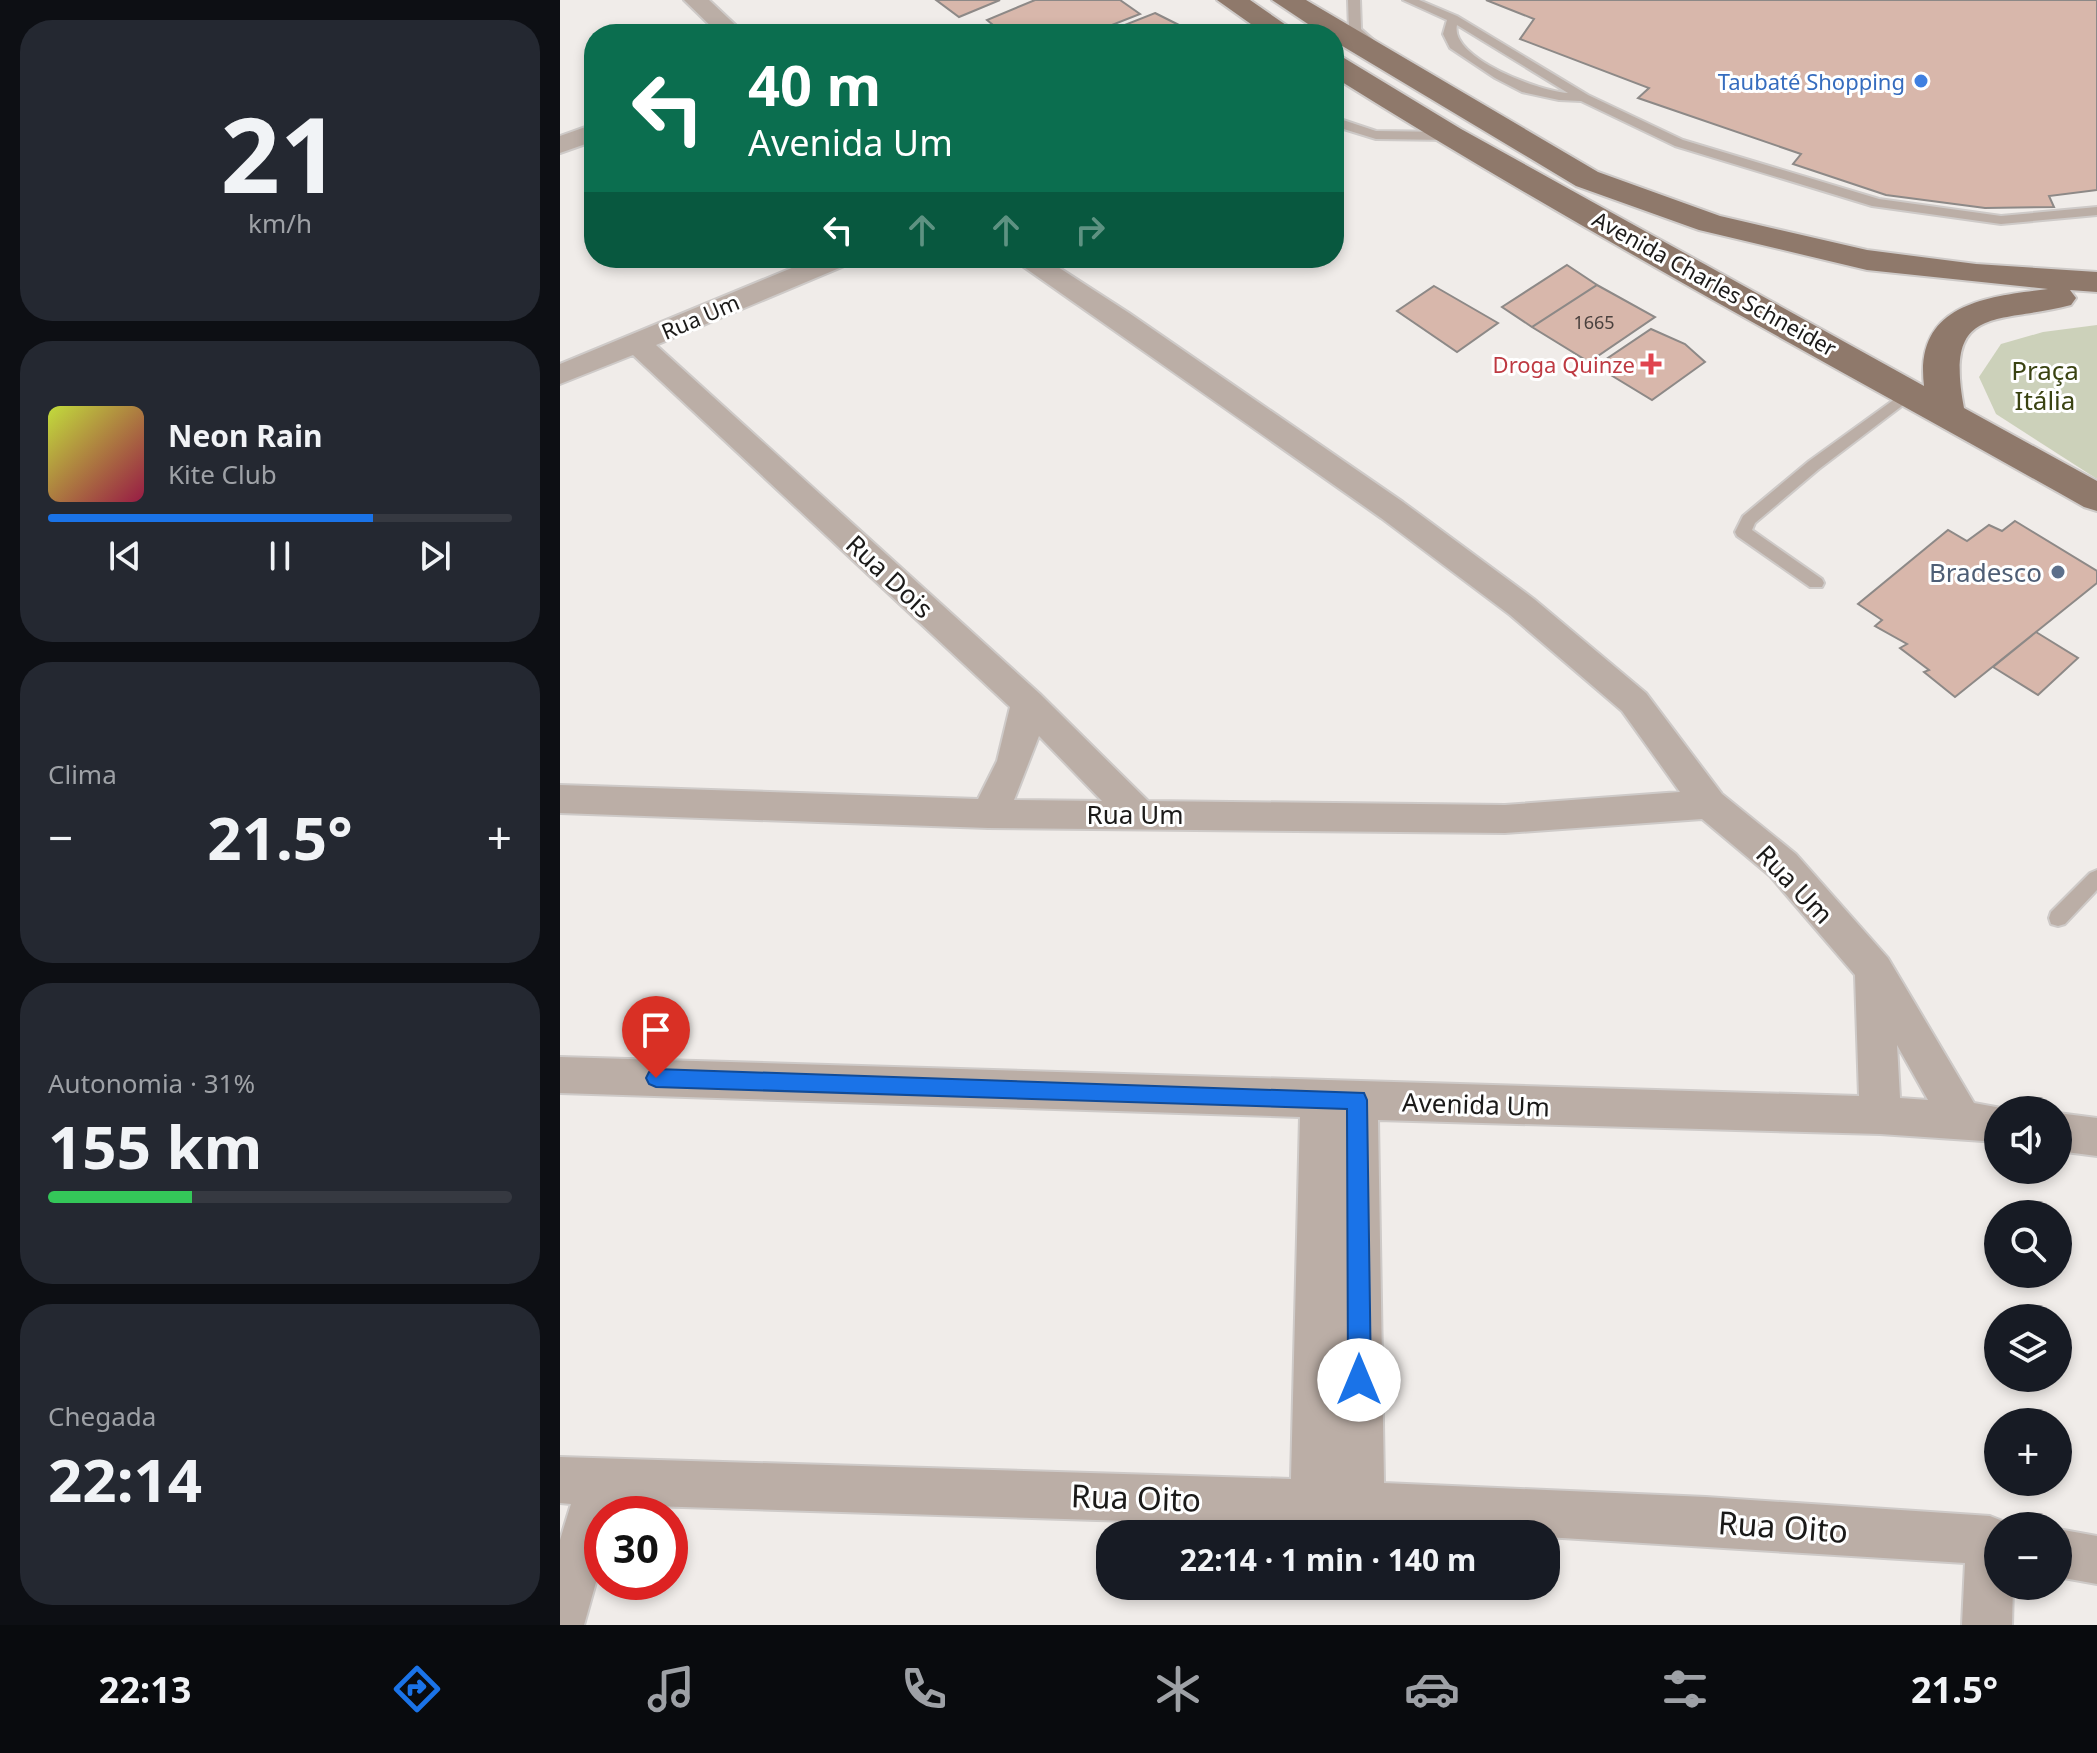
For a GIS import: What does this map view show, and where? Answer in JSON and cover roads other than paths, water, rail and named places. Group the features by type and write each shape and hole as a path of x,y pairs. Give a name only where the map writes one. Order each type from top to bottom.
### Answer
{"main road":[{"path":"1231,0 1269,24"},
{"name":"Avenida Charles Schneider","path":"1286,0 1325,24"},
{"name":"Avenida Charles Schneider","path":"1344,35 1587,179 1710,223 1867,260 1976,274 2097,282"},
{"name":"Avenida Charles Schneider","path":"1344,70 1450,136 2097,498"},
{"path":"1947,416 1937,378 1942,341 1962,318 1993,307 2097,292"}],"street":[{"path":"695,0 722,24"},
{"path":"560,145 584,136"},
{"name":"Rua Um","path":"560,375 815,268"},
{"name":"Rua Um","path":"1040,268 1119,319 1392,510 1522,607 1634,702 1709,804 1783,865 1874,970 1980,1121"},
{"name":"Rua Dois","path":"637,343 1028,703 1137,813"},
{"path":"988,814 1015,766 1024,738 1028,703"},
{"name":"Rua Um","path":"560,799 988,814 1137,813 1505,819 1709,804"},
{"path":"1874,970 1880,1115"},
{"name":"Avenida Um","path":"560,1075 1696,1112 1880,1115 1980,1121"},
{"path":"1314,1503 1339,1099"},
{"path":"1339,1099 1361,1505"},
{"path":"2072,1134 2097,1137"},
{"path":"560,1624 580,1480"},
{"name":"Rua Oito","path":"580,1480 1361,1505 1706,1521 1984,1540"},
{"path":"2072,1556 2097,1560"},
{"path":"1987,1625 1989,1600"}],"lane":[{"path":"1354,0 1355,30 1396,67"},
{"path":"1409,0 1453,18 1584,98 1679,143 1877,203 2001,220 2097,211"},
{"path":"1453,18 1449,34 1454,45 1519,90 1545,97 1584,98"},
{"path":"1344,126 1381,137 1450,136"},
{"path":"1816,583 1743,532 1749,520 1814,465 1910,393"},
{"path":"2058,918 2097,878"}],"place":[{"name":"Taubaté Shopping","path":"1921,81"},
{"name":"Droga Quinze","path":"1651,364"},
{"name":"Bradesco","path":"2058,572"}],"park label":[{"name":"Praça Itália","path":"2045,385"}]}
